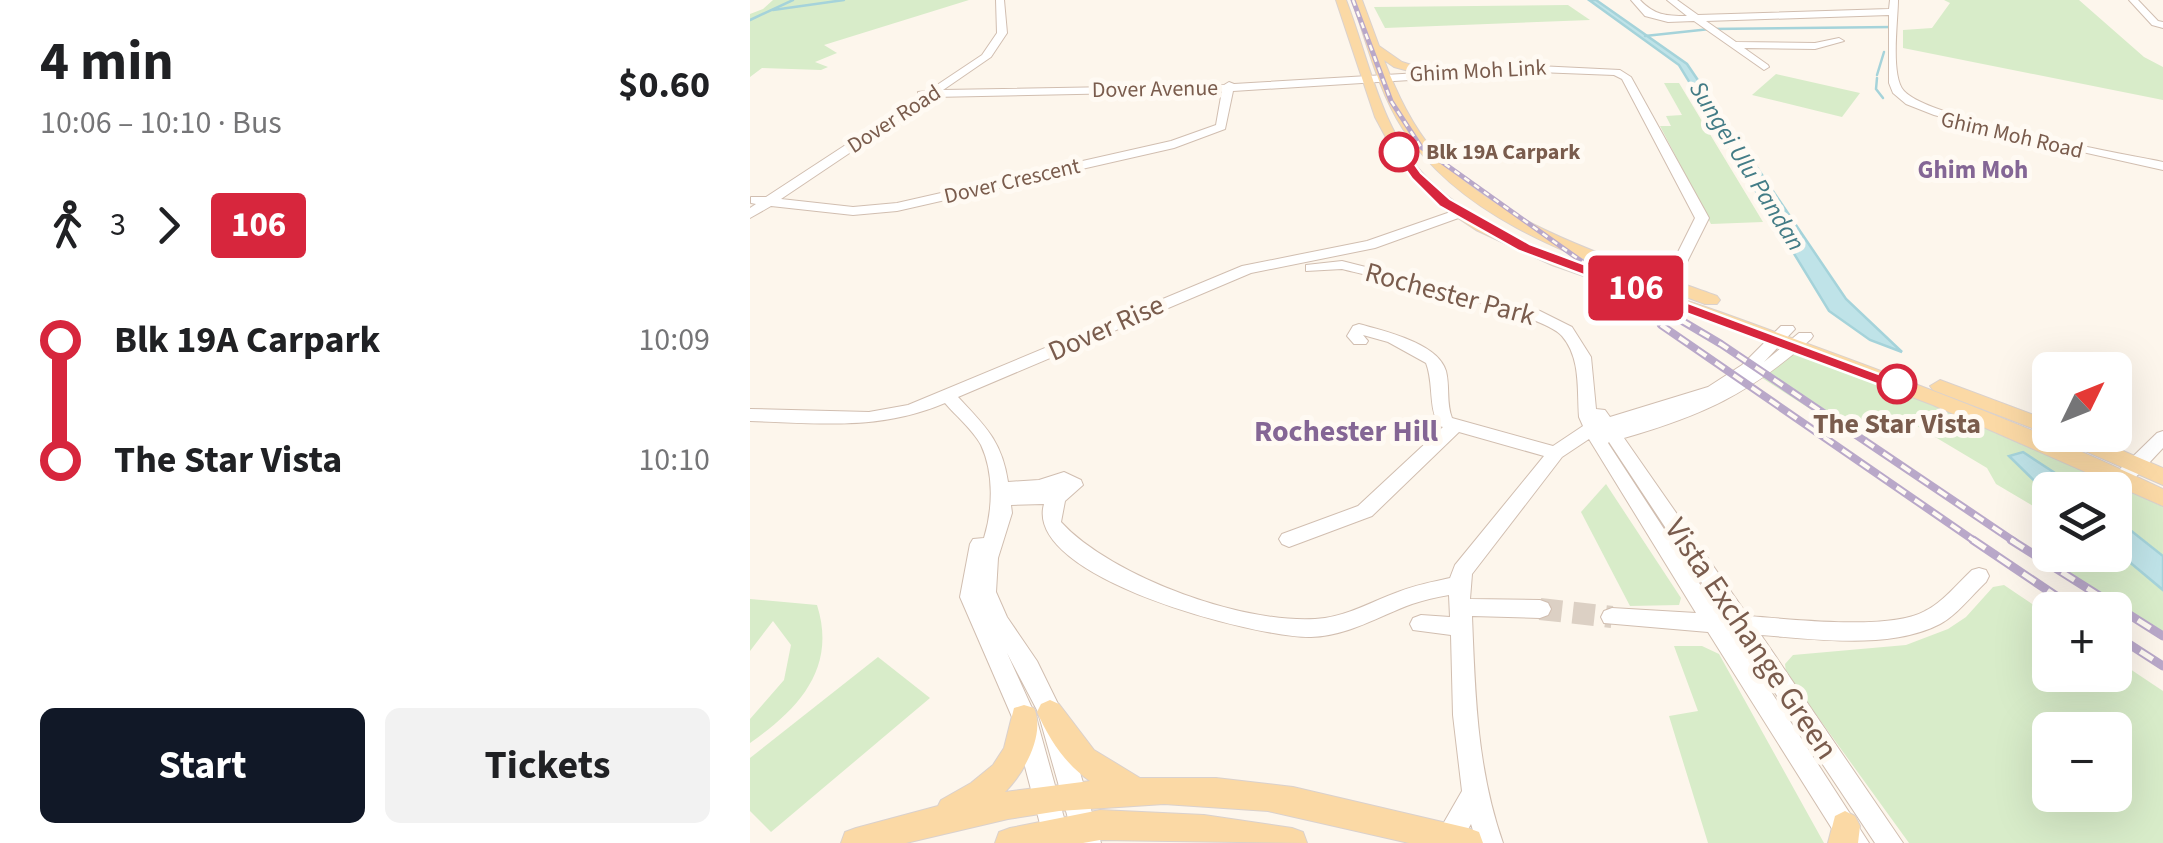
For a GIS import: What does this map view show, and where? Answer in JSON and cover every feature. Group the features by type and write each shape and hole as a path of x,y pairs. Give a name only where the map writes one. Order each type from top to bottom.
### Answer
{"main road":[{"path":"1341,0 1368,80 1406,162 1430,190 1459,213 1536,252 2032,422"},
{"path":"1357,0 1410,130 1436,164 1444,182 1463,201 1459,213"},
{"path":"1375,48 1402,67 1431,75"},
{"path":"1394,96 1403,86 1431,75"},
{"path":"1436,164 1501,210 1605,259 1942,401 2146,472"},
{"path":"1459,213 1478,207 1501,210"},
{"path":"2103,452 2146,472 2163,498"},
{"path":"936,818 976,796 1005,772 1037,715 1075,755 1135,789"},
{"path":"856,843 936,818 1135,789 1268,797 1458,841"},
{"path":"1167,843 1204,830"},
{"path":"1010,843 1204,830 1292,843"}],"street":[{"name":"Dover Road","path":"756,205 979,56 998,33 998,0"},
{"path":"1635,0 1652,16 1893,12"},
{"path":"1671,0 1764,67"},
{"path":"1740,0 1753,15"},
{"path":"1828,0 1834,13"},
{"name":"Ghim Moh Road","path":"1894,0 1893,70 1898,94 1922,109 2163,168"},
{"path":"2133,0 2163,25"},
{"path":"1735,46 1815,46 1839,41"},
{"name":"Ghim Moh Link","path":"1387,78 1570,68 1624,74 1702,214 1676,271 1605,259"},
{"name":"Dover Avenue","path":"930,92 1229,87 1387,78"},
{"name":"Dover Crescent","path":"756,205 852,210 905,206 1190,140 1224,124 1229,87"},
{"name":"Dover Rise","path":"750,415 869,418 912,410 1247,269 1370,245 1459,213"},
{"name":"Rochester Park","path":"1311,268 1342,266 1554,322 1572,336 1583,357 1587,405 1602,431"},
{"name":"Rochester Park","path":"1360,341 1356,336 1359,329 1394,340 1433,360 1442,385 1440,416 1454,427"},
{"path":"1490,843 1473,798 1464,725 1460,606 1472,557 1556,454 1602,431 1714,390 1790,338"},
{"path":"948,396 988,440 996,463 999,494 976,558 972,597 1037,715 1071,836"},
{"path":"1289,538 1325,528 1376,504 1454,427 1556,454"},
{"name":"Vista Exchange Green","path":"1602,431 1715,624 1848,837"},
{"name":"Vista Exchange Green","path":"1602,431 1890,843"},
{"path":"2146,472 2163,437"},
{"path":"999,494 1056,497 1050,516 1052,526 1072,545 1128,579 1193,606 1235,618 1303,628 1344,624 1401,599 1540,609"},
{"path":"1612,617 1854,632 1913,625 1947,609 1979,576"},
{"path":"1421,624 1460,606"},
{"path":"1458,841 1473,798"}],"green space":[{"path":"773,0 969,0 824,45 837,53 815,62 828,67 821,70 762,68 750,77 750,14"},
{"path":"1944,0 2079,0 2144,57 2163,67 2163,100 1903,48 1903,30 1932,28 1950,3"},
{"path":"1568,5 1590,20 1385,28 1374,7"},
{"path":"1776,74 1860,93 1842,117 1752,95"},
{"path":"1664,83 1679,83 1763,222 1711,224 1660,126 1671,126 1666,116 1682,115"},
{"path":"1793,346 2032,444 2032,452 2051,452 2100,472 2032,472 2032,505 1996,484 1987,468 1900,416 1861,442 1759,376"},
{"path":"1606,484 1681,598 1679,605 1630,606 1581,512"},
{"path":"2132,485 2163,498 2163,632 2132,612 2132,592 2100,592 2068,572 2132,572"},
{"path":"2004,585 2032,604 2032,692 2132,692 2132,670 2163,691 2163,843 1909,843 1786,673 1785,664 1793,655 1906,645 1948,629 1966,617 1993,587"},
{"path":"750,599 817,605 822,648 818,667 798,701 750,743 750,719 784,680 791,645 773,621 750,651"},
{"path":"1674,646 1702,646 1719,654 1824,843 1708,843 1669,716 1698,711"},
{"path":"878,657 930,698 771,832 750,811 750,758"}],"water":[{"name":"Sungei Ulu Pandan","path":"1589,0 1596,0 1687,64 1846,299 1902,352 1870,340 1829,311 1679,65"},
{"path":"2023,452 2054,472 2032,472 2032,478 2009,456"},
{"path":"2132,531 2163,556 2163,590 2132,564"}],"waterway":[{"path":"750,20 793,0"},
{"path":"773,10 844,0"},
{"path":"1645,36 1710,29 1893,27"},
{"path":"1877,75 1884,52"},
{"path":"1877,78 1876,89 1883,98"}],"tunnel":[{"path":"1540,609 1612,617"}],"railway":[{"path":"1353,0 1391,101 1421,147 1584,263 1666,311"},
{"path":"1662,309 1721,344 2015,542"},
{"path":"1661,325 1976,542"},
{"path":"1973,540 2050,592"},
{"path":"2011,540 2163,636"},
{"path":"2132,646 2163,666"}],"bus line":[{"name":"106","path":"1399,152 1416,176 1444,202 1525,247 1897,384"}],"place":[{"name":"Blk 19A Carpark","path":"1399,152"},
{"name":"The Star Vista","path":"1897,384"}],"district":[{"name":"Ghim Moh","path":"1973,170"},
{"name":"Rochester Hill","path":"1346,431"}]}
